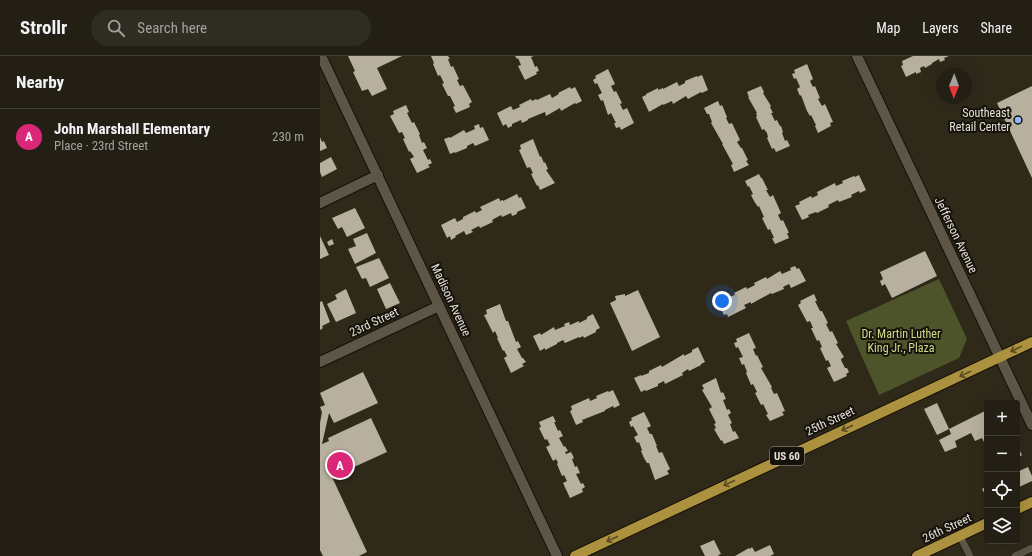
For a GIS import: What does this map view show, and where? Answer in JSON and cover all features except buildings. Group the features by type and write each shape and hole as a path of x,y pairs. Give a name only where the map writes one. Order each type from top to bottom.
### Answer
{"main road":[{"name":"25th Street","path":"575,556 1032,342"},
{"path":"1019,508 1032,502"},
{"name":"26th Street","path":"917,556 984,524"}],"street":[{"name":"Madison Avenue","path":"321,56 558,556"},
{"name":"Jefferson Avenue","path":"857,56 1032,425"},
{"path":"320,203 378,176"},
{"name":"23rd Street","path":"320,362 439,306"}],"lane":[{"path":"960,536 970,556"},
{"path":"1017,556 1031,550"}],"green space":[{"name":"Dr. Martin Luther King Jr., Plaza","path":"939,279 967,339 959,358 879,395 846,321"}],"place":[{"name":"Southeast Retail Center","path":"1018,120"},
{"name":"John Marshall Elementary","path":"340,465"}]}
